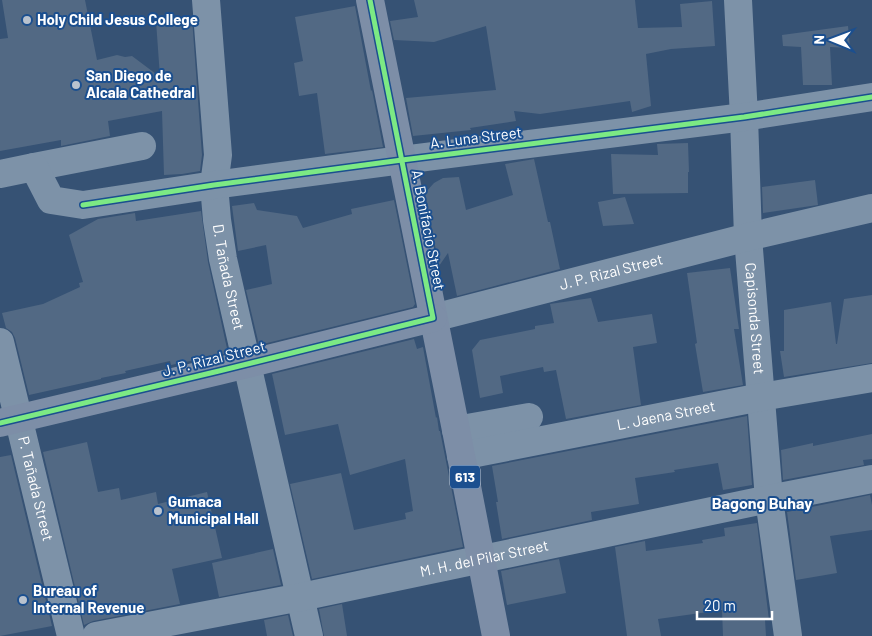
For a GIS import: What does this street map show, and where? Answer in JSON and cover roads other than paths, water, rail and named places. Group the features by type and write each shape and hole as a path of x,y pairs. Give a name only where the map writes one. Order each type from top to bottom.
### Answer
{"main road":[{"name":"A. Bonifacio Street","path":"370,0 496,636"},
{"name":"J. P. Rizal Street","path":"9,421 433,318"}],"street":[{"name":"D. Tañada Street","path":"208,0 218,154 214,185 217,220 247,364 309,636"},
{"name":"Capisonda Street","path":"738,0 748,237 769,499 788,636"},
{"name":"A. Luna Street","path":"34,167 51,200 83,205 214,185 744,117 872,97"},
{"path":"0,174 142,146"},
{"name":"J. P. Rizal Street","path":"433,318 748,237 872,208"},
{"name":"P. Tañada Street","path":"0,342 9,421 71,636"},
{"name":"L. Jaena Street","path":"459,443 761,397 872,378"},
{"path":"459,443 529,417"},
{"name":"M. H. del Pilar Street","path":"96,636 188,628 300,598 872,479"}],"place":[{"name":"Holy Child Jesus College","path":"27,20"},
{"name":"San Diego de Alcala Cathedral","path":"76,85"},
{"name":"Gumaca Municipal Hall","path":"158,511"},
{"name":"Bureau of Internal Revenue","path":"23,600"}],"district":[{"name":"Bagong Buhay","path":"762,503"}]}
